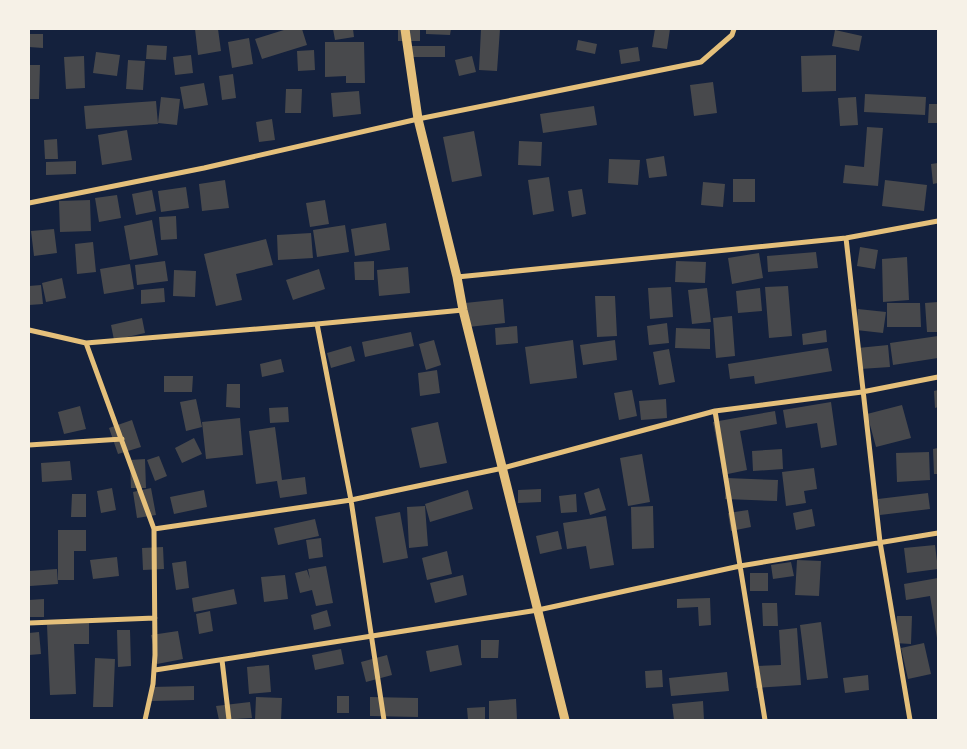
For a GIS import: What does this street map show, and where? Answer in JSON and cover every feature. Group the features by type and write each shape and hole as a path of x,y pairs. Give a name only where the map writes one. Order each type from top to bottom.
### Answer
{"street":[{"path":"405,29 418,119 457,277 463,310 565,720"},
{"path":"29,203 204,168 418,119 702,62 732,35 734,29"},
{"path":"457,277 846,238 938,221"},
{"path":"846,238 880,542 910,720"},
{"path":"29,330 86,343 463,310"},
{"path":"317,324 351,500 384,720"},
{"path":"86,343 154,528 155,670 154,684 145,720"},
{"path":"154,528 351,500 503,468 715,412 862,392 938,377"},
{"path":"715,412 764,720"},
{"path":"29,445 122,439"},
{"path":"155,670 538,610 740,566 938,533"},
{"path":"29,623 155,618"},
{"path":"222,660 229,720"}],"building":[{"path":"195,29 218,29 221,51 198,55"},
{"path":"287,29 302,29 307,45 262,59 255,39"},
{"path":"333,29 353,29 354,37 335,40"},
{"path":"398,29 420,29 420,41 398,41"},
{"path":"426,29 451,29 450,35 426,34"},
{"path":"481,29 500,29 497,71 479,70"},
{"path":"655,29 670,29 667,49 652,47"},
{"path":"835,30 862,36 859,51 832,46"},
{"path":"29,34 43,34 43,48 29,47"},
{"path":"249,38 253,64 232,68 228,42"},
{"path":"578,40 597,44 595,54 576,50"},
{"path":"325,42 364,42 365,83 346,83 346,76 325,77"},
{"path":"147,45 167,46 166,60 146,59"},
{"path":"406,46 445,46 445,57 406,57"},
{"path":"638,47 640,61 621,64 619,50"},
{"path":"314,50 315,70 298,71 297,51"},
{"path":"96,52 120,55 117,76 93,73"},
{"path":"191,55 193,73 175,75 173,57"},
{"path":"836,55 836,91 802,92 801,56"},
{"path":"84,56 85,88 66,89 64,57"},
{"path":"472,56 476,72 459,76 455,60"},
{"path":"128,60 145,61 143,90 126,89"},
{"path":"29,65 40,65 39,99 29,99"},
{"path":"233,74 236,98 222,100 219,76"},
{"path":"713,82 717,113 694,116 690,85"},
{"path":"204,83 208,105 184,109 180,87"},
{"path":"286,89 302,89 301,113 285,113"},
{"path":"359,91 361,114 333,117 331,93"},
{"path":"865,94 926,97 925,115 864,112"},
{"path":"161,97 180,99 177,125 158,123"},
{"path":"856,97 858,125 840,126 838,98"},
{"path":"156,101 158,124 86,129 84,106"},
{"path":"929,104 938,104 938,123 928,123"},
{"path":"594,106 597,125 543,133 540,114"},
{"path":"272,119 275,140 259,142 256,122"},
{"path":"867,127 883,128 878,186 843,183 845,165 864,167"},
{"path":"127,130 132,160 102,165 98,135"},
{"path":"474,131 482,176 452,182 443,137"},
{"path":"57,139 58,159 45,159 44,140"},
{"path":"519,141 542,142 541,166 518,165"},
{"path":"664,156 667,176 649,178 646,159"},
{"path":"609,159 640,160 638,185 608,183"},
{"path":"76,161 76,174 46,175 46,162"},
{"path":"938,163 938,183 933,184 931,164"},
{"path":"549,177 554,211 533,215 528,180"},
{"path":"733,179 755,179 755,202 733,202"},
{"path":"225,180 229,208 202,211 199,184"},
{"path":"885,180 927,185 924,211 882,206"},
{"path":"703,182 725,184 723,207 701,205"},
{"path":"186,187 189,208 161,212 158,191"},
{"path":"582,189 586,214 572,217 568,191"},
{"path":"152,190 156,211 136,215 132,194"},
{"path":"117,195 121,218 99,222 95,198"},
{"path":"90,200 91,231 60,232 59,201"},
{"path":"325,200 329,224 310,227 306,203"},
{"path":"176,216 177,239 161,240 159,217"},
{"path":"152,220 158,255 130,260 124,226"},
{"path":"386,223 390,250 355,256 351,229"},
{"path":"345,225 349,252 317,257 313,230"},
{"path":"54,229 57,253 34,256 31,231"},
{"path":"311,233 313,258 278,260 277,235"},
{"path":"266,239 273,265 236,274 242,300 216,306 204,254"},
{"path":"93,242 96,272 77,274 75,244"},
{"path":"860,247 878,250 875,269 857,266"},
{"path":"816,252 818,268 768,272 767,256"},
{"path":"759,253 763,278 732,284 728,258"},
{"path":"907,257 909,300 883,302 882,259"},
{"path":"165,261 168,281 137,285 135,265"},
{"path":"374,261 374,280 355,280 354,262"},
{"path":"676,261 706,262 705,283 675,282"},
{"path":"130,264 134,289 104,294 100,269"},
{"path":"408,267 410,293 379,296 377,270"},
{"path":"319,269 325,289 293,300 286,280"},
{"path":"174,270 196,271 195,297 173,296"},
{"path":"62,278 66,298 46,302 42,283"},
{"path":"41,285 43,304 29,305 29,286"},
{"path":"788,286 792,336 769,338 765,287"},
{"path":"671,287 673,317 650,319 648,288"},
{"path":"164,288 165,302 141,304 141,290"},
{"path":"707,288 711,322 692,324 688,290"},
{"path":"760,288 762,311 738,313 736,291"},
{"path":"595,296 615,296 617,336 597,337"},
{"path":"503,299 505,323 468,327 465,303"},
{"path":"938,302 938,332 927,332 925,303"},
{"path":"887,303 920,303 921,327 887,327"},
{"path":"858,309 886,312 883,333 856,330"},
{"path":"732,316 735,356 716,358 713,318"},
{"path":"142,318 145,333 114,340 111,325"},
{"path":"667,323 669,343 649,345 647,326"},
{"path":"517,326 518,343 496,345 495,328"},
{"path":"676,328 710,329 710,349 675,348"},
{"path":"826,330 827,342 803,345 802,334"},
{"path":"411,332 414,346 365,357 362,342"},
{"path":"938,336 938,358 893,365 890,343"},
{"path":"434,340 441,365 426,370 419,344"},
{"path":"573,340 577,378 530,384 525,347"},
{"path":"615,340 617,360 583,365 580,345"},
{"path":"888,345 890,367 860,369 858,348"},
{"path":"351,346 355,361 331,368 327,353"},
{"path":"828,348 832,371 755,384 754,376 730,379 728,364"},
{"path":"669,349 675,382 659,385 653,352"},
{"path":"281,359 284,372 262,377 260,364"},
{"path":"437,370 440,393 420,396 418,373"},
{"path":"164,376 193,376 192,392 164,392"},
{"path":"227,384 240,384 240,408 226,407"},
{"path":"632,390 637,416 619,420 614,393"},
{"path":"938,390 938,407 935,408 934,391"},
{"path":"196,399 202,427 186,431 180,402"},
{"path":"666,399 667,418 641,420 639,401"},
{"path":"831,402 837,445 821,448 817,423 786,428 783,410"},
{"path":"902,405 911,438 876,447 867,414"},
{"path":"80,406 86,429 64,434 58,412"},
{"path":"288,407 289,422 270,423 269,408"},
{"path":"775,411 777,424 740,431 747,470 723,475 713,422"},
{"path":"240,418 243,455 206,459 202,422"},
{"path":"132,420 141,447 118,454 109,428"},
{"path":"438,422 447,463 420,468 411,428"},
{"path":"275,427 282,480 305,477 307,494 280,498 277,481 256,484 249,431"},
{"path":"194,438 202,454 182,463 175,448"},
{"path":"938,448 938,474 934,474 933,449"},
{"path":"782,449 783,469 753,471 752,451"},
{"path":"929,452 930,480 897,482 896,453"},
{"path":"642,454 650,502 628,506 620,458"},
{"path":"159,456 167,476 155,481 147,460"},
{"path":"145,459 146,488 131,488 130,460"},
{"path":"70,461 72,480 42,482 41,463"},
{"path":"814,468 817,489 804,491 806,503 786,506 782,472"},
{"path":"726,478 778,480 777,501 725,499"},
{"path":"112,488 116,510 101,513 97,491"},
{"path":"151,488 156,515 137,518 133,492"},
{"path":"599,488 606,510 590,515 584,493"},
{"path":"541,489 541,502 518,503 518,490"},
{"path":"204,490 207,507 174,514 170,497"},
{"path":"468,490 473,509 430,522 425,504"},
{"path":"928,493 930,509 880,515 878,499"},
{"path":"72,494 86,494 86,517 71,517"},
{"path":"576,494 577,512 561,513 559,496"},
{"path":"425,506 428,546 409,548 407,507"},
{"path":"653,506 654,548 632,549 631,507"},
{"path":"812,509 815,526 796,530 793,513"},
{"path":"748,510 751,527 731,531 728,513"},
{"path":"400,512 408,558 383,563 375,517"},
{"path":"606,516 614,565 590,569 586,546 567,549 563,523"},
{"path":"315,519 319,536 278,545 274,528"},
{"path":"58,530 86,530 86,551 74,551 74,580 58,580"},
{"path":"558,531 562,549 540,554 536,536"},
{"path":"321,538 323,557 309,559 306,540"},
{"path":"935,545 938,569 907,573 904,548"},
{"path":"163,547 164,569 143,570 142,548"},
{"path":"447,551 452,574 427,580 422,558"},
{"path":"117,557 119,576 93,579 90,560"},
{"path":"797,560 821,561 819,596 795,595"},
{"path":"186,561 189,588 176,590 172,563"},
{"path":"791,562 794,576 773,579 771,565"},
{"path":"326,566 333,603 316,606 312,590 300,593 295,573 307,570 310,579 308,569"},
{"path":"57,569 58,584 30,586 29,571"},
{"path":"750,573 768,573 768,591 750,591"},
{"path":"285,575 288,599 264,602 261,577"},
{"path":"463,575 467,595 435,603 430,583"},
{"path":"938,578 937,638 930,596 906,600 904,584"},
{"path":"234,589 237,604 194,612 192,598"},
{"path":"710,598 711,625 699,626 698,607 677,608 677,599"},
{"path":"44,599 44,617 29,617 29,600"},
{"path":"762,603 777,603 778,626 763,626"},
{"path":"327,610 331,626 314,630 311,615"},
{"path":"210,611 213,631 199,634 196,614"},
{"path":"897,616 912,616 911,644 895,643"},
{"path":"821,622 828,678 807,680 800,625"},
{"path":"89,623 89,644 74,644 76,694 50,695 47,625"},
{"path":"797,628 801,685 756,688 755,666 781,665 779,630"},
{"path":"117,630 130,630 131,666 118,667"},
{"path":"178,631 183,659 157,664 151,635"},
{"path":"39,632 41,654 29,655 29,633"},
{"path":"481,640 499,640 498,658 481,658"},
{"path":"924,643 931,674 908,679 901,648"},
{"path":"458,645 462,665 430,672 426,651"},
{"path":"341,649 344,664 315,670 312,655"},
{"path":"387,655 392,675 366,682 361,662"},
{"path":"95,658 115,659 113,707 93,707"},
{"path":"269,665 271,692 249,694 247,667"},
{"path":"662,670 663,687 646,688 645,671"},
{"path":"727,672 729,691 671,696 669,678"},
{"path":"868,675 869,690 845,693 843,678"},
{"path":"194,686 194,700 151,701 151,687"},
{"path":"337,696 349,696 349,713 337,713"},
{"path":"256,697 282,698 281,720 255,720"},
{"path":"370,697 418,698 418,717 370,716"},
{"path":"516,699 517,720 489,720 489,701"},
{"path":"703,701 704,720 674,720 672,704"},
{"path":"250,702 252,718 219,720 216,706"},
{"path":"485,707 485,720 468,720 467,708"}]}
